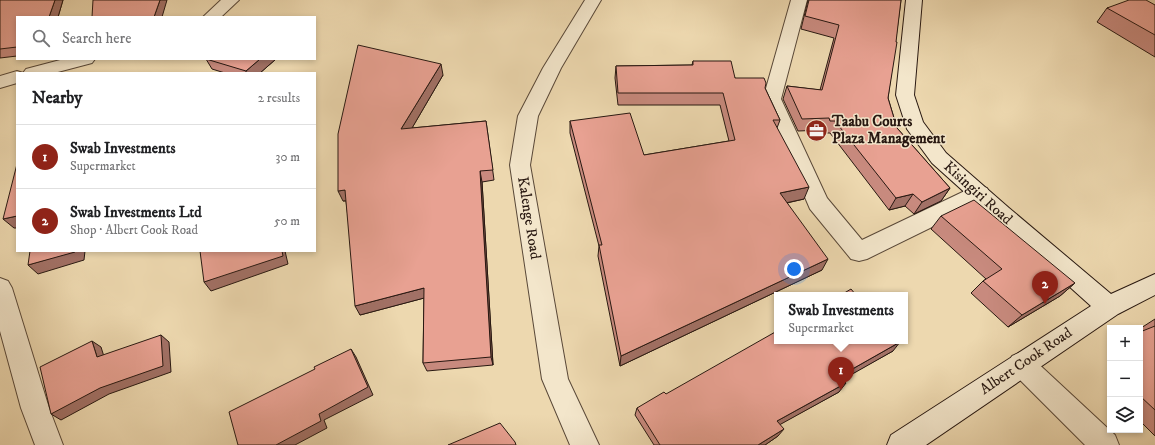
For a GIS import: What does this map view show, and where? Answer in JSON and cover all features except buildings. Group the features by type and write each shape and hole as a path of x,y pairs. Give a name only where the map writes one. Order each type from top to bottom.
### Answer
{"street":[{"path":"212,16 231,0"},
{"name":"Kalenge Road","path":"585,445 571,418 555,378 520,165 528,116 552,68 593,0"},
{"path":"798,0 772,99 818,204 860,252 979,194"},
{"name":"Kisingiri Road","path":"914,0 905,95 914,124 939,158 1109,307"},
{"path":"36,72 82,60"},
{"path":"0,82 16,77"},
{"name":"Albert Cook Road","path":"901,445 1109,307 1155,284"},
{"path":"0,288 35,408 49,445"},
{"path":"1022,364 1105,445"}],"place":[{"name":"Taabu Courts Plaza Management","path":"817,130"},
{"name":"Swab Investments Ltd","path":"1045,304"},
{"name":"Swab Investments","path":"841,390"}]}
